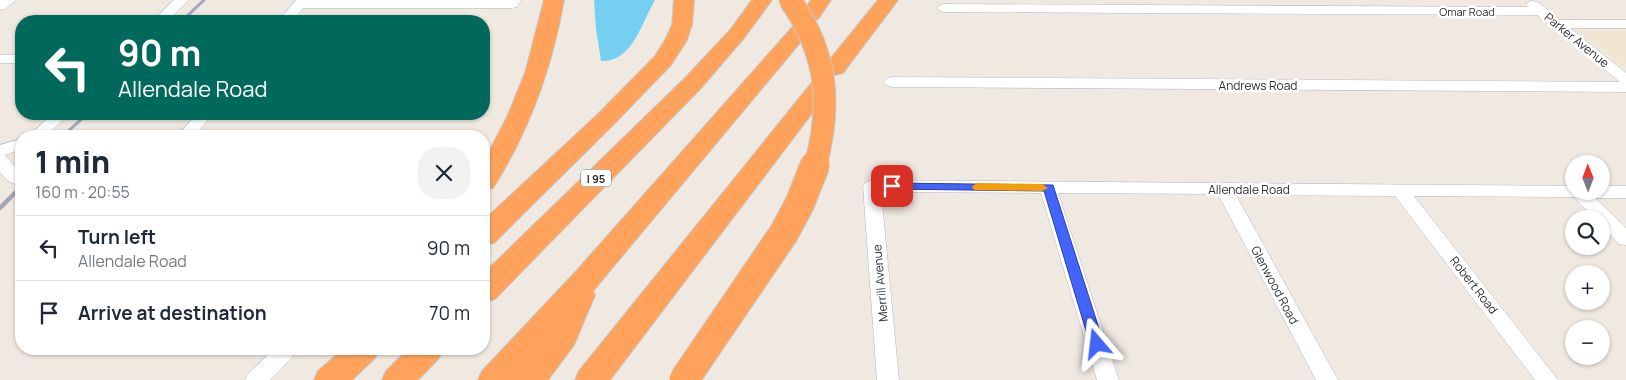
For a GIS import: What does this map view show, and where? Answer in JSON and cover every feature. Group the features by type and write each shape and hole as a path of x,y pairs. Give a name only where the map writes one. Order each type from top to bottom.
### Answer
{"highway":[{"path":"490,172 516,126 532,89 546,43 554,0"},
{"name":"I 95","path":"490,285 694,82 737,34 762,0"},
{"path":"684,380 765,264 796,214 821,150 827,101 823,68 808,30 790,0"},
{"path":"591,380 888,0"},
{"path":"490,230 642,84 663,60 676,40 682,25 684,6"},
{"path":"494,380 588,277 811,14"},
{"path":"530,380 563,336 588,277"},
{"path":"320,380 344,355"},
{"path":"330,380 357,355"},
{"path":"398,380 422,355"}],"street":[{"path":"0,6 9,0"},
{"path":"166,15 182,0"},
{"name":"Parker Avenue","path":"1527,0 1626,80"},
{"path":"290,15 302,2 513,2"},
{"name":"Omar Road","path":"943,8 1541,11"},
{"path":"1556,24 1626,24"},
{"path":"0,58 15,59"},
{"name":"Andrews Road","path":"891,82 1626,87"},
{"path":"44,130 54,120"},
{"path":"190,130 200,120"},
{"path":"0,151 15,146"},
{"path":"0,159 8,172 15,178"},
{"name":"Allendale Road","path":"872,186 1565,192"},
{"name":"Merrill Avenue","path":"872,186 888,380"},
{"path":"1048,188 1108,380"},
{"name":"Glenwood Road","path":"1224,189 1327,380"},
{"name":"Robert Road","path":"1401,191 1547,380"},
{"name":"Allendale Road","path":"1610,192 1626,192"},
{"path":"1587,200 1626,239"},
{"path":"256,380 281,355"}],"shaded area":[{"path":"1576,30 1626,30 1626,69"}],"water":[{"path":"594,0 655,0 635,40 621,55 612,60 601,61"}],"railway":[{"path":"188,15 204,0"},
{"path":"70,130 80,120"},
{"path":"0,208 15,193"}],"slow traffic":[{"path":"978,187 1042,188"}],"route":[{"path":"892,186 1048,188 1097,344"}]}
